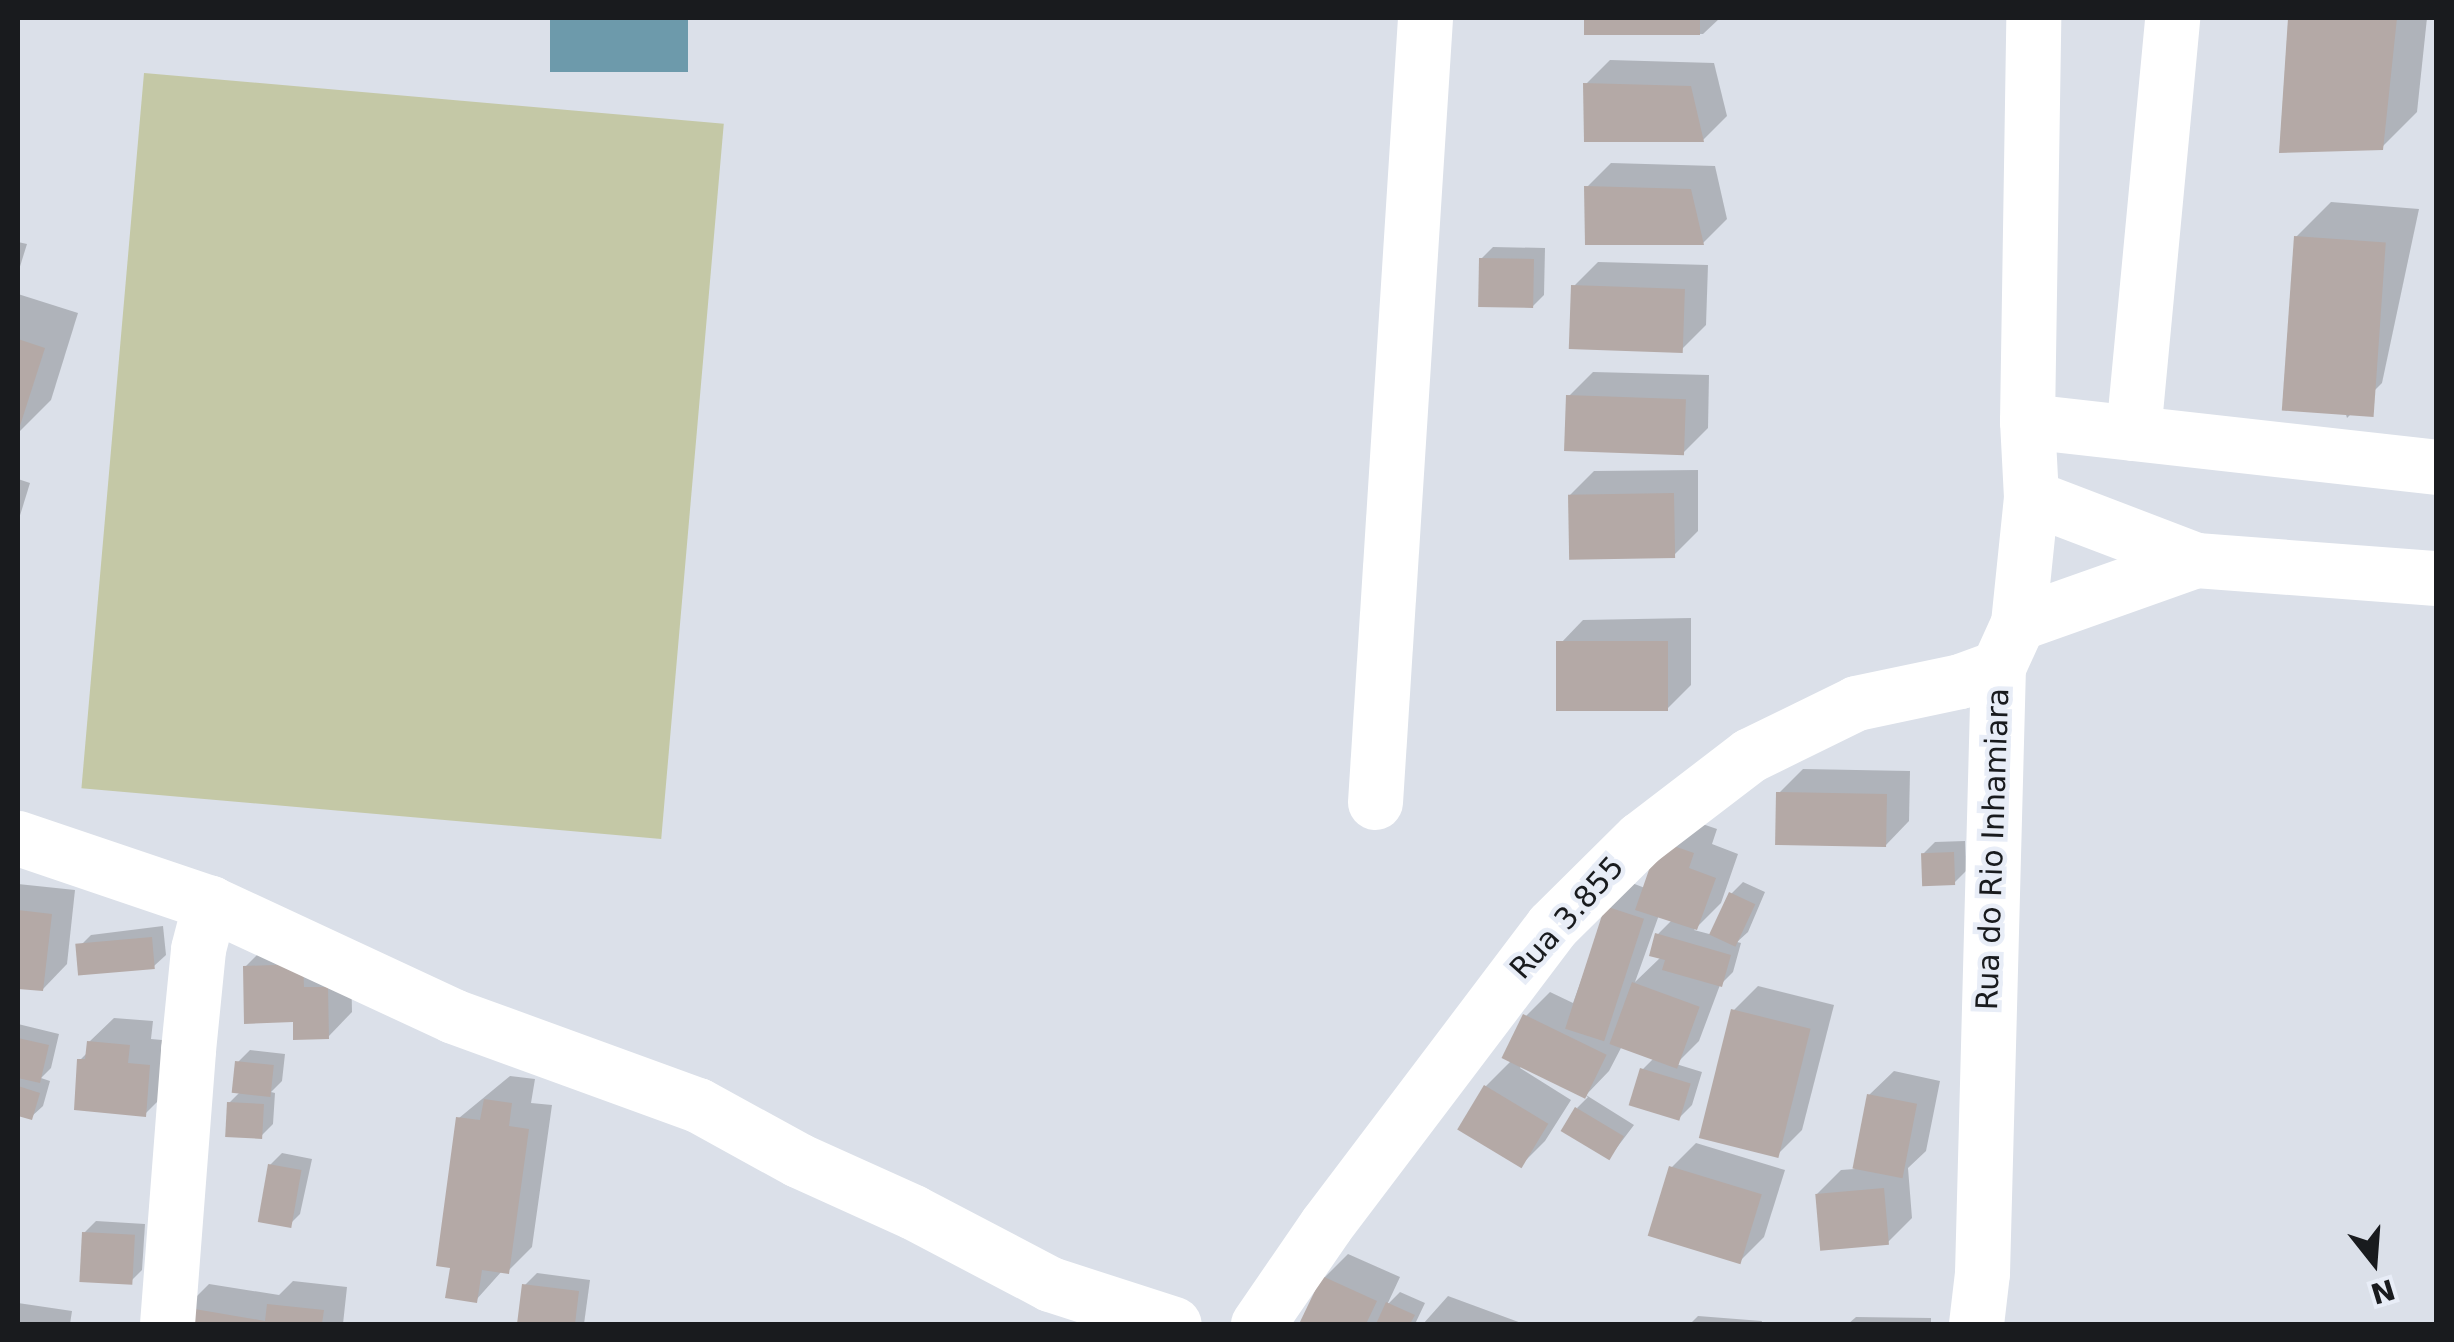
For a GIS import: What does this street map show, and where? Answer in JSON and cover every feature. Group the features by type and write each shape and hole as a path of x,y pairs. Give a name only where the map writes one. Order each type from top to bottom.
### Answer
{"street":[{"path":"1375,802 1425,18"},
{"name":"Rua do Rio Inhamiara","path":"1976,1324 1982,1273 2008,645 2031,496 2027,421 2033,18"},
{"path":"2133,433 2172,18"},
{"path":"2027,421 2436,467"},
{"path":"2031,496 2196,560 2436,578"},
{"name":"Rua 3.855","path":"1258,1324 1326,1225 1552,926 1640,839 1750,754 1856,703 1960,681 2008,645 2196,560"},
{"path":"18,838 210,902 453,1016 698,1105 1050,1284 1174,1324"},
{"path":"167,1324 198,949 210,902"}],"green space":[{"path":"144,73 724,124 661,839 81,788"}],"water":[{"path":"550,18 688,18 688,72 550,72"}],"building":[{"path":"1584,18 1700,18 1700,35 1584,35"},
{"path":"2288,18 2397,18 2383,150 2279,153"},
{"path":"1583,83 1691,86 1704,142 1584,142"},
{"path":"1584,186 1691,189 1704,245 1585,245"},
{"path":"2294,236 2386,242 2374,417 2282,411"},
{"path":"1479,258 1534,259 1533,308 1478,307"},
{"path":"1571,285 1685,289 1683,353 1569,349"},
{"path":"18,339 45,348 18,432"},
{"path":"1566,395 1686,399 1684,455 1564,451"},
{"path":"1674,493 1675,558 1569,560 1568,495"},
{"path":"1556,641 1668,641 1668,711 1556,711"},
{"path":"1776,792 1887,794 1886,847 1775,845"},
{"path":"1659,841 1694,853 1689,868 1716,878 1697,930 1635,910"},
{"path":"1954,852 1955,885 1922,886 1921,853"},
{"path":"1729,892 1755,904 1735,947 1709,935"},
{"path":"1605,906 1644,919 1604,1041 1565,1029"},
{"path":"18,910 52,914 43,991 18,989"},
{"path":"1655,933 1731,955 1722,987 1662,970 1665,960 1649,956"},
{"path":"152,937 155,969 78,976 75,944"},
{"path":"303,964 304,987 328,987 329,1039 293,1040 293,1022 244,1024 243,966"},
{"path":"1632,982 1700,1007 1677,1069 1609,1044"},
{"path":"1731,1009 1811,1029 1778,1158 1699,1138"},
{"path":"1523,1014 1607,1055 1585,1099 1502,1058"},
{"path":"18,1038 49,1045 40,1083 18,1078"},
{"path":"87,1041 130,1045 128,1063 150,1065 146,1117 74,1110 77,1059 85,1059"},
{"path":"235,1061 274,1065 270,1097 232,1093"},
{"path":"1640,1068 1691,1083 1679,1121 1629,1105"},
{"path":"1484,1085 1548,1124 1522,1168 1457,1130"},
{"path":"18,1086 40,1093 32,1120 18,1116"},
{"path":"1867,1094 1917,1104 1903,1178 1852,1169"},
{"path":"484,1099 512,1103 509,1126 529,1129 509,1274 482,1270 477,1303 445,1298 450,1268 436,1266 456,1117 480,1120"},
{"path":"227,1102 264,1104 262,1139 225,1137"},
{"path":"1575,1107 1624,1136 1609,1160 1561,1131"},
{"path":"268,1164 301,1170 291,1228 258,1222"},
{"path":"1669,1166 1762,1194 1740,1264 1648,1236"},
{"path":"1884,1188 1889,1245 1820,1251 1815,1194"},
{"path":"82,1232 135,1235 132,1285 79,1282"},
{"path":"1322,1276 1377,1301 1366,1324 1299,1324"},
{"path":"522,1284 579,1291 575,1324 517,1324"},
{"path":"1386,1302 1415,1315 1410,1324 1376,1324"},
{"path":"267,1304 324,1310 322,1324 180,1324 183,1307 265,1321"}]}
